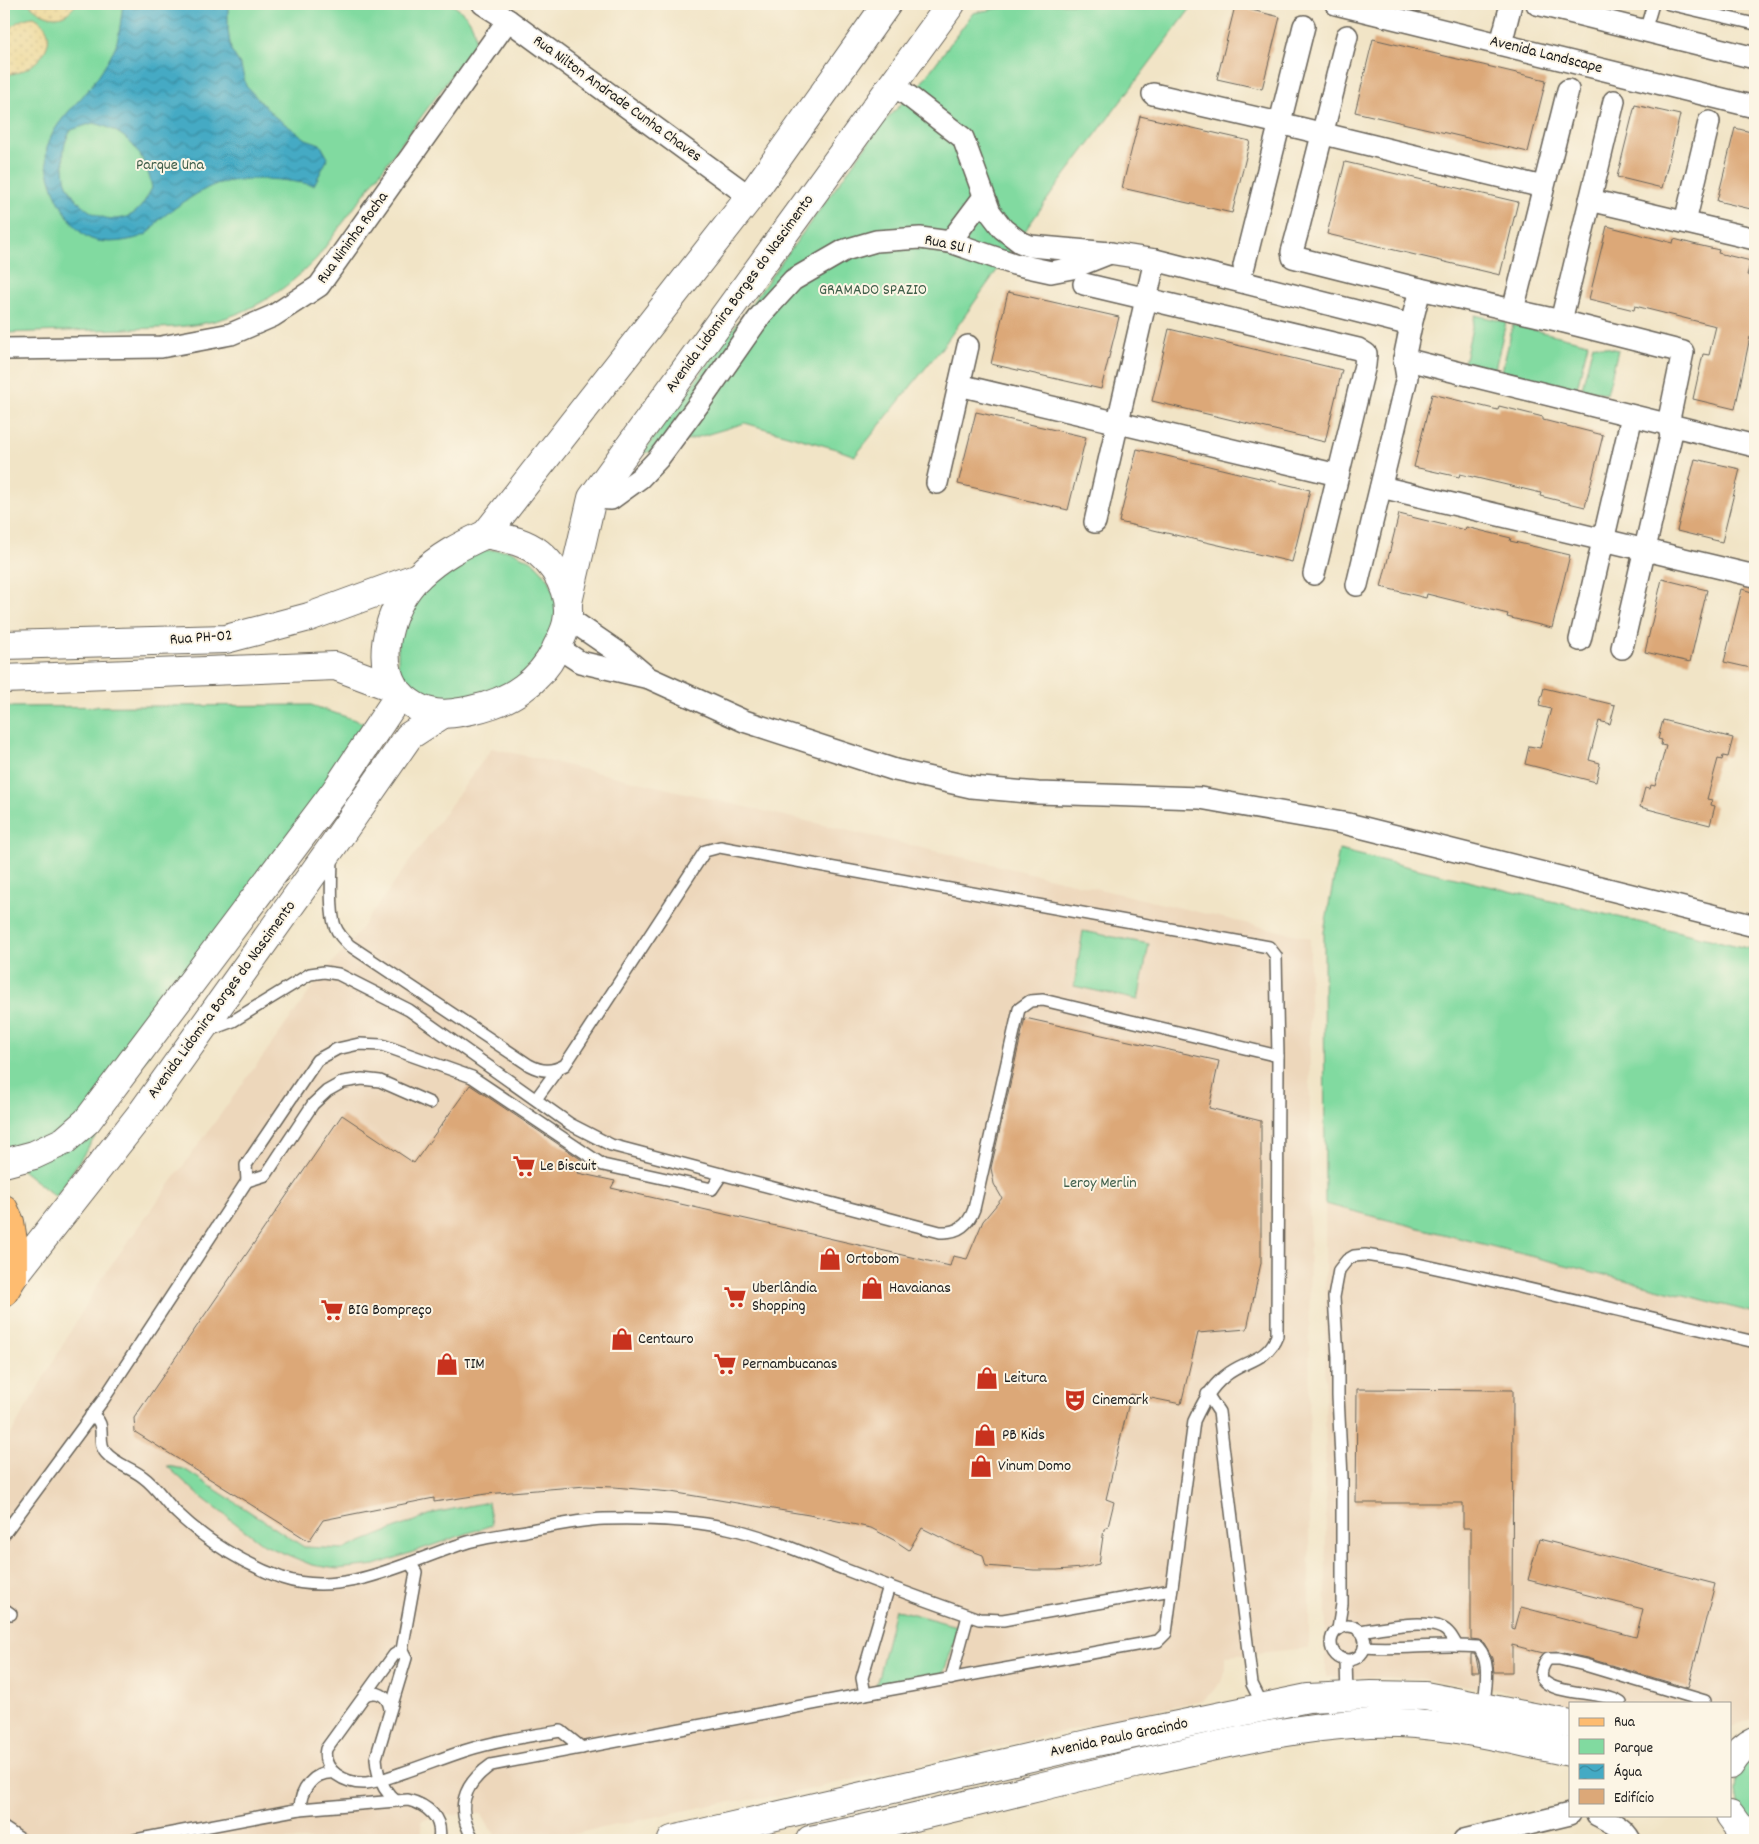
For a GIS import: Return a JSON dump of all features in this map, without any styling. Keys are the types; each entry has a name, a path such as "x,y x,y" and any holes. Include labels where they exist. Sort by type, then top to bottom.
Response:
{"main road":[{"path":"4,1209 10,1222 13,1241 8,1284"}],"street":[{"name":"Rua Nilton Andrade Cunha Chaves","path":"483,4 508,20 750,197"},
{"path":"486,534 513,540 539,552 558,573 568,610 564,633 548,664 524,688 495,705 443,714 425,711 409,702 397,691 388,672 385,654 395,609 418,577 448,552 486,534 750,197 887,4"},
{"name":"Avenida Lidomira Borges do Nascimento","path":"568,610 592,498 951,4"},
{"name":"Avenida Landscape","path":"1336,4 1755,106"},
{"path":"1501,44 1511,4"},
{"path":"1537,4 1755,58"},
{"name":"Rua Nininha Rocha","path":"4,349 161,347 231,334 273,316 319,286 508,20"},
{"path":"1244,266 1304,26"},
{"path":"1347,36 1321,133 1292,252 1293,257 1683,352 1668,424 1672,436 1622,648"},
{"path":"893,84 963,138 983,198 990,212 1003,230 1020,242 1030,246 1110,253 1155,260 1411,325"},
{"path":"1513,310 1568,90"},
{"path":"1153,94 1543,187"},
{"path":"1560,321 1614,101"},
{"path":"1685,222 1709,122"},
{"path":"950,242 983,198"},
{"path":"1590,200 1755,239"},
{"name":"Rua SU 1","path":"592,498 611,499 640,478 658,459 762,315 793,280 846,250 868,243 920,238 950,242 1014,264 1050,272 1072,268 1110,253"},
{"path":"1094,522 1155,260"},
{"path":"1084,284 1358,349 1366,354 1314,574"},
{"path":"1357,585 1407,377 1404,360 1420,289"},
{"path":"937,483 968,346"},
{"path":"1404,360 1755,446"},
{"path":"959,385 1338,475"},
{"path":"1580,640 1632,416"},
{"path":"1381,487 1755,576"},
{"name":"Rua PH-02","path":"4,645 226,639 310,617 418,577"},
{"path":"568,610 649,678"},
{"path":"557,647 580,662 649,678 744,721 895,770 971,787 1038,793 1200,798 1348,824 1755,926"},
{"name":"Rua PH-02","path":"4,679 334,666 397,691"},
{"name":"Avenida Lidomira Borges do Nascimento","path":"4,1164 34,1155 64,1141 87,1121 334,794 397,691"},
{"name":"Avenida Lidomira Borges do Nascimento","path":"8,1284 141,1114 409,736 443,714"},
{"path":"161,1022 195,1038"},
{"name":"Avenida Paulo Gracindo","path":"690,1838 865,1795 1096,1742 1308,1698 1425,1696 1569,1724"},
{"name":"Avenida Paulo Gracindo","path":"810,1840 870,1828 1034,1787 1216,1746 1313,1728 1372,1723 1432,1725 1569,1752"},
{"path":"865,1795 859,1802 856,1812 861,1821 870,1828"},
{"path":"1464,1840 1569,1814"},
{"path":"1599,1816 1619,1826 1630,1840"},
{"path":"1731,1816 1738,1826 1752,1838"}],"lane":[{"path":"1645,31 1654,4"},
{"path":"1669,4 1755,24"},
{"path":"332,847 332,912 334,924 340,936 349,945 529,1065 538,1070 557,1070"},
{"path":"474,1840 467,1829 463,1815 464,1800 469,1786 478,1774 491,1765 1158,1641 1166,1632 1194,1421 1208,1394 1226,1376 1268,1352 1277,1336 1278,1056 1276,956 1268,947 720,847 705,851 565,1065 557,1070 536,1099"},
{"path":"195,1038 233,1021 310,974 324,972 338,974 409,1010 570,1124 611,1145 949,1233 965,1225 971,1218 974,1210 1019,1009 1024,1004 1036,1000 1278,1056"},
{"path":"4,1534 103,1400 247,1181 246,1165 317,1060 337,1048 359,1044 382,1045 472,1077 604,1165 712,1189 722,1174"},
{"path":"247,1181 266,1175 313,1104 327,1091 343,1082 362,1079 380,1081 430,1103"},
{"path":"1342,1604 1363,1636 1364,1647 1357,1657 1346,1660 1340,1658 1332,1650 1331,1638 1338,1629 1342,1604 1342,1478 1334,1297 1339,1270 1347,1260 1354,1256 1365,1255 1404,1261 1755,1342"},
{"path":"1208,1394 1219,1412 1252,1684 1264,1708"},
{"path":"91,1415 96,1417 101,1425 102,1447 109,1456 142,1476 158,1490 174,1511 208,1539 240,1559 283,1578 324,1585 348,1583 469,1542 604,1519 687,1522 728,1528 769,1540 979,1620 1004,1620 1171,1590"},
{"path":"396,1801 389,1796 376,1770 376,1758 406,1658 402,1650 416,1572 410,1563"},
{"path":"865,1694 862,1678 889,1586"},
{"path":"951,1679 968,1616"},
{"path":"1338,1629 1349,1626 1358,1629 1431,1625 1448,1632 1457,1646"},
{"path":"1364,1647 1387,1649 1478,1647 1484,1655 1486,1673 1484,1706"},
{"path":"402,1650 394,1655 326,1749 325,1763 334,1773 348,1781 364,1783 381,1780 466,1750 535,1735 561,1732 582,1748"},
{"path":"1619,1702 1605,1695 1551,1686 1542,1679 1543,1665 1548,1659 1567,1661 1705,1701"},
{"path":"1346,1660 1347,1696"},
{"path":"365,1695 374,1692 379,1693 387,1699 390,1709"},
{"path":"300,1809 300,1799 314,1778 327,1772 334,1773"},
{"path":"135,1840 300,1809 396,1801 413,1801 428,1808 435,1816 439,1827 439,1840"},
{"path":"4,1828 22,1840"}],"shaded area":[{"name":"Uberlândia Shopping","path":"492,748 1310,938 1309,1648 1226,1656 1226,1669 1221,1682 1213,1692 1202,1700 776,1797 721,1803 544,1840 506,1840 497,1836 488,1826 482,1813 435,1816 421,1821 422,1832 420,1840 4,1840 4,1446 101,1279 324,972 349,945"},
{"path":"1325,1204 1755,1313 1755,1717 1732,1727 1732,1702 1569,1702 1569,1707 1500,1690 1416,1678 1326,1677"}],"green space":[{"name":"Parque Una","path":"4,4 451,4 466,16 472,25 475,44 317,258 275,294 251,308 225,318 189,326 4,333"},
{"name":"GRAMADO SPAZIO","path":"1020,4 1194,4 1054,190 944,345 855,456 745,423 642,454 882,124 922,82 973,13"},
{"path":"1475,315 1506,322 1495,369 1464,363"},
{"path":"1513,325 1588,343 1577,388 1502,371"},
{"path":"1593,344 1618,350 1607,394 1582,388"},
{"path":"481,550 509,550 532,561 549,579 557,603 553,630 539,657 518,679 491,694 459,701 429,700 404,683 398,669 398,639 405,614 426,585 454,561"},
{"path":"311,705 364,723 56,1197 4,1156 4,707"},
{"path":"1339,850 1755,950 1755,1313 1325,1204 1324,932"},
{"path":"1083,931 1149,944 1138,1000 1074,986"},
{"path":"167,1466 184,1469 304,1547 344,1549 434,1513 488,1502 492,1525 375,1565 337,1569 312,1565 264,1545 200,1496"},
{"path":"895,1609 960,1627 943,1674 876,1686"},
{"path":"1755,1753 1755,1826 1738,1807 1735,1792 1736,1778 1743,1764"}],"sand":[{"path":"29,4 76,4 65,14 53,17 41,13"},
{"path":"34,17 44,25 48,34 48,43 44,53 28,68 8,74 4,63 4,48 7,35 10,29 20,21"}],"water":[{"path":"123,4 228,4 228,30 231,50 241,66 246,86 274,116 306,139 320,144 328,158 314,185 267,179 220,183 198,193 159,220 149,233 135,239 103,242 91,239 79,231 61,206 54,190 48,172 47,148 54,131 88,90 110,57 116,45","holes":["93,123 105,126 125,138 140,154 152,188 138,210 131,215 121,218 111,219 92,213 77,200 65,179 64,148 71,130"]}],"building":[{"path":"1235,6 1280,17 1262,89 1217,79"},
{"path":"1373,39 1546,80 1528,152 1355,112"},
{"path":"1635,105 1680,115 1662,188 1617,177"},
{"path":"1140,116 1250,141 1232,213 1122,188"},
{"path":"1735,128 1755,133 1755,210 1717,201"},
{"path":"1345,162 1518,202 1500,275 1327,234"},
{"path":"1607,226 1673,243 1674,239 1719,250 1718,253 1751,261 1747,275 1755,277 1755,338 1750,337 1735,409 1693,399 1703,354 1709,355 1716,326 1635,306 1634,310 1589,299"},
{"path":"1008,292 1119,317 1101,389 991,364"},
{"path":"1169,329 1342,370 1325,442 1152,401"},
{"path":"1432,394 1498,410 1499,406 1543,417 1543,420 1603,435 1585,507 1540,496 1541,493 1460,474 1459,477 1414,467"},
{"path":"976,412 1086,437 1068,510 958,484"},
{"path":"1137,449 1310,490 1292,562 1119,522"},
{"path":"1695,459 1740,469 1722,542 1677,531"},
{"path":"1399,514 1465,530 1466,527 1511,538 1510,541 1570,555 1552,628 1507,617 1508,614 1427,594 1426,598 1381,587"},
{"path":"1662,579 1707,590 1690,662 1645,652"},
{"path":"1742,589 1755,593 1755,669 1724,662"},
{"path":"1544,688 1615,705 1610,724 1599,721 1589,760 1600,763 1596,782 1525,764 1529,746 1540,748 1551,709 1539,706"},
{"path":"1663,720 1733,738 1728,757 1723,756 1722,760 1718,759 1707,799 1712,800 1711,805 1715,806 1710,825 1640,807 1645,788 1650,789 1651,785 1655,786 1666,746 1661,745 1662,740 1658,739"},
{"name":"Uberlândia Shopping","path":"1025,1018 1219,1061 1209,1108 1261,1121 1261,1263 1247,1329 1198,1333 1181,1404 1131,1394 1106,1499 1114,1502 1108,1527 1104,1529 1099,1564 1082,1568 1057,1570 986,1566 983,1555 956,1545 922,1528 909,1550 871,1528 809,1515 671,1492 586,1486 486,1494 434,1502 434,1498 323,1520 309,1541 135,1432 134,1418 342,1115 414,1163 470,1085 582,1160 578,1173 615,1181 611,1188 950,1266 953,1256 967,1259 983,1221 1002,1198 994,1184 991,1168"},
{"path":"1357,1389 1513,1390 1512,1628 1515,1629 1521,1607 1636,1637 1643,1609 1528,1580 1539,1539 1715,1584 1688,1688 1587,1658 1559,1652 1543,1653 1512,1645 1512,1672 1494,1672 1492,1657 1484,1643 1471,1639 1471,1528 1463,1528 1463,1503 1356,1503"},
{"path":"1471,1654 1474,1654 1476,1657 1479,1672 1471,1672"}],"place":[{"name":"Le Biscuit","path":"524,1166"},
{"name":"Ortobom","path":"830,1259"},
{"name":"Havaianas","path":"872,1288"},
{"name":"Uberlândia Shopping","path":"735,1297"},
{"name":"BIG Bompreço","path":"332,1310"},
{"name":"Centauro","path":"622,1339"},
{"name":"TIM","path":"447,1364"},
{"name":"Pernambucanas","path":"725,1364"},
{"name":"Leitura","path":"987,1378"},
{"name":"Cinemark","path":"1075,1400"},
{"name":"PB Kids","path":"985,1435"},
{"name":"Vinum Domo","path":"981,1466"}],"park label":[{"name":"Leroy Merlin","path":"1100,1183"}]}
